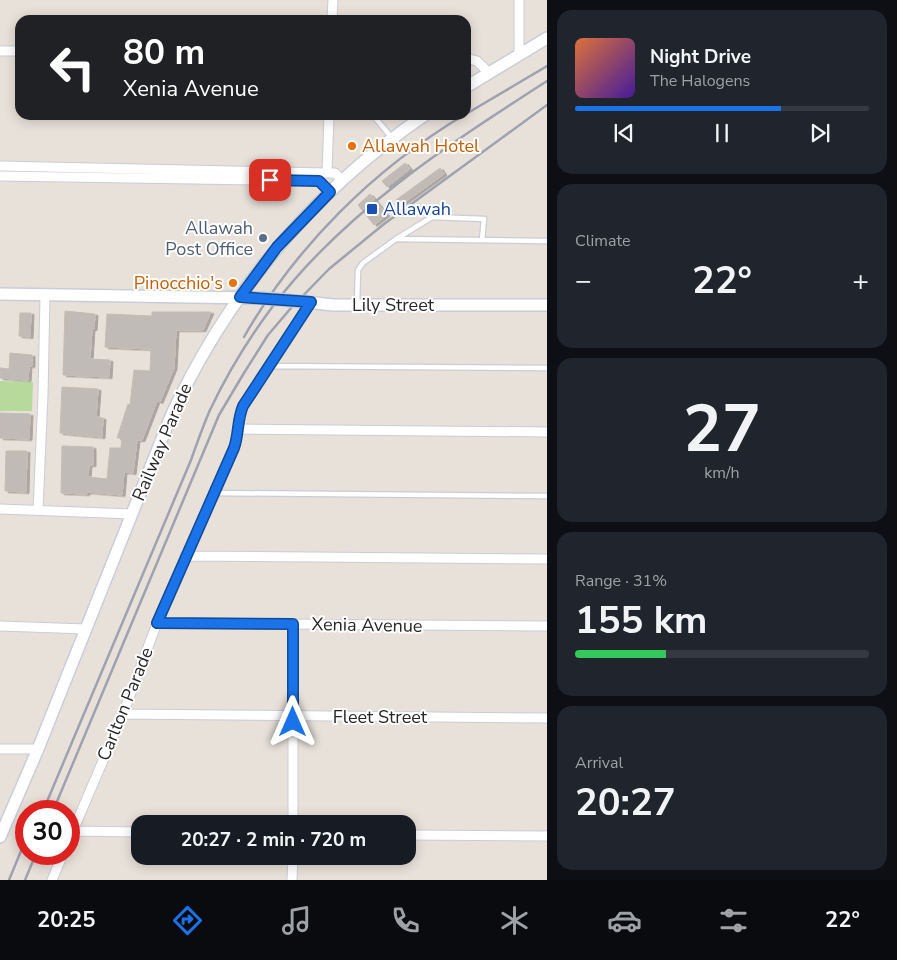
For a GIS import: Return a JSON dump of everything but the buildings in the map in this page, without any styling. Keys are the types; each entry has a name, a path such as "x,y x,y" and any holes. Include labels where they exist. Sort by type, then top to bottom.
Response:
{"main road":[{"path":"471,84 547,38"},
{"name":"Railway Parade","path":"0,837 38,749 183,390 205,350 240,297 277,247 342,181 418,120"},
{"name":"Lily Street","path":"0,294 240,297 334,305 547,305"}],"street":[{"path":"332,15 333,0"},
{"path":"519,0 519,54"},
{"path":"0,51 15,51"},
{"path":"471,59 477,60 489,73"},
{"path":"321,182 323,176 327,173 329,120"},
{"path":"0,166 327,173 335,174 342,181"},
{"path":"0,176 290,180 321,182 330,192"},
{"path":"38,510 45,295"},
{"path":"238,429 547,432"},
{"name":"Carlton Parade","path":"80,815 123,714 157,623 185,556 236,442 238,429"},
{"path":"0,509 132,514"},
{"path":"185,556 547,559"},
{"name":"Xenia Avenue","path":"157,623 547,626"},
{"path":"293,624 293,815"},
{"path":"0,626 86,629"},
{"name":"Fleet Street","path":"123,714 547,718"},
{"path":"0,749 38,749"},
{"path":"80,831 131,832"},
{"path":"416,834 547,836"},
{"path":"52,880 58,865"},
{"path":"292,865 292,880"}],"lane":[{"path":"377,120 393,139"},
{"path":"356,304 358,270 363,263 396,238 432,218 484,219 482,240"},
{"path":"396,238 547,241"},
{"path":"238,429 243,406 309,302"},
{"path":"269,366 547,368"},
{"path":"214,492 547,496"}],"green space":[{"path":"0,381 33,382 32,411 0,411"}],"railway":[{"path":"471,111 547,66"},
{"path":"48,800 191,460 202,428 231,370 255,331 301,272 365,210 436,155 547,81"},
{"path":"58,800 219,415 268,335 329,269 384,224 547,105"},
{"path":"244,337 288,272 340,212 399,160 456,120"},
{"path":"9,880 15,865"},
{"path":"25,880 31,865"}],"place":[{"name":"Allawah Hotel","path":"352,146"},
{"name":"Allawah","path":"372,209"},
{"name":"Allawah Post Office","path":"263,238"},
{"name":"Pinocchio's","path":"233,283"}],"route":[{"path":"270,180 319,181 330,192 277,247 257,271 240,297 311,302 243,406 238,421 234,448 157,623 293,624 293,722"}]}
